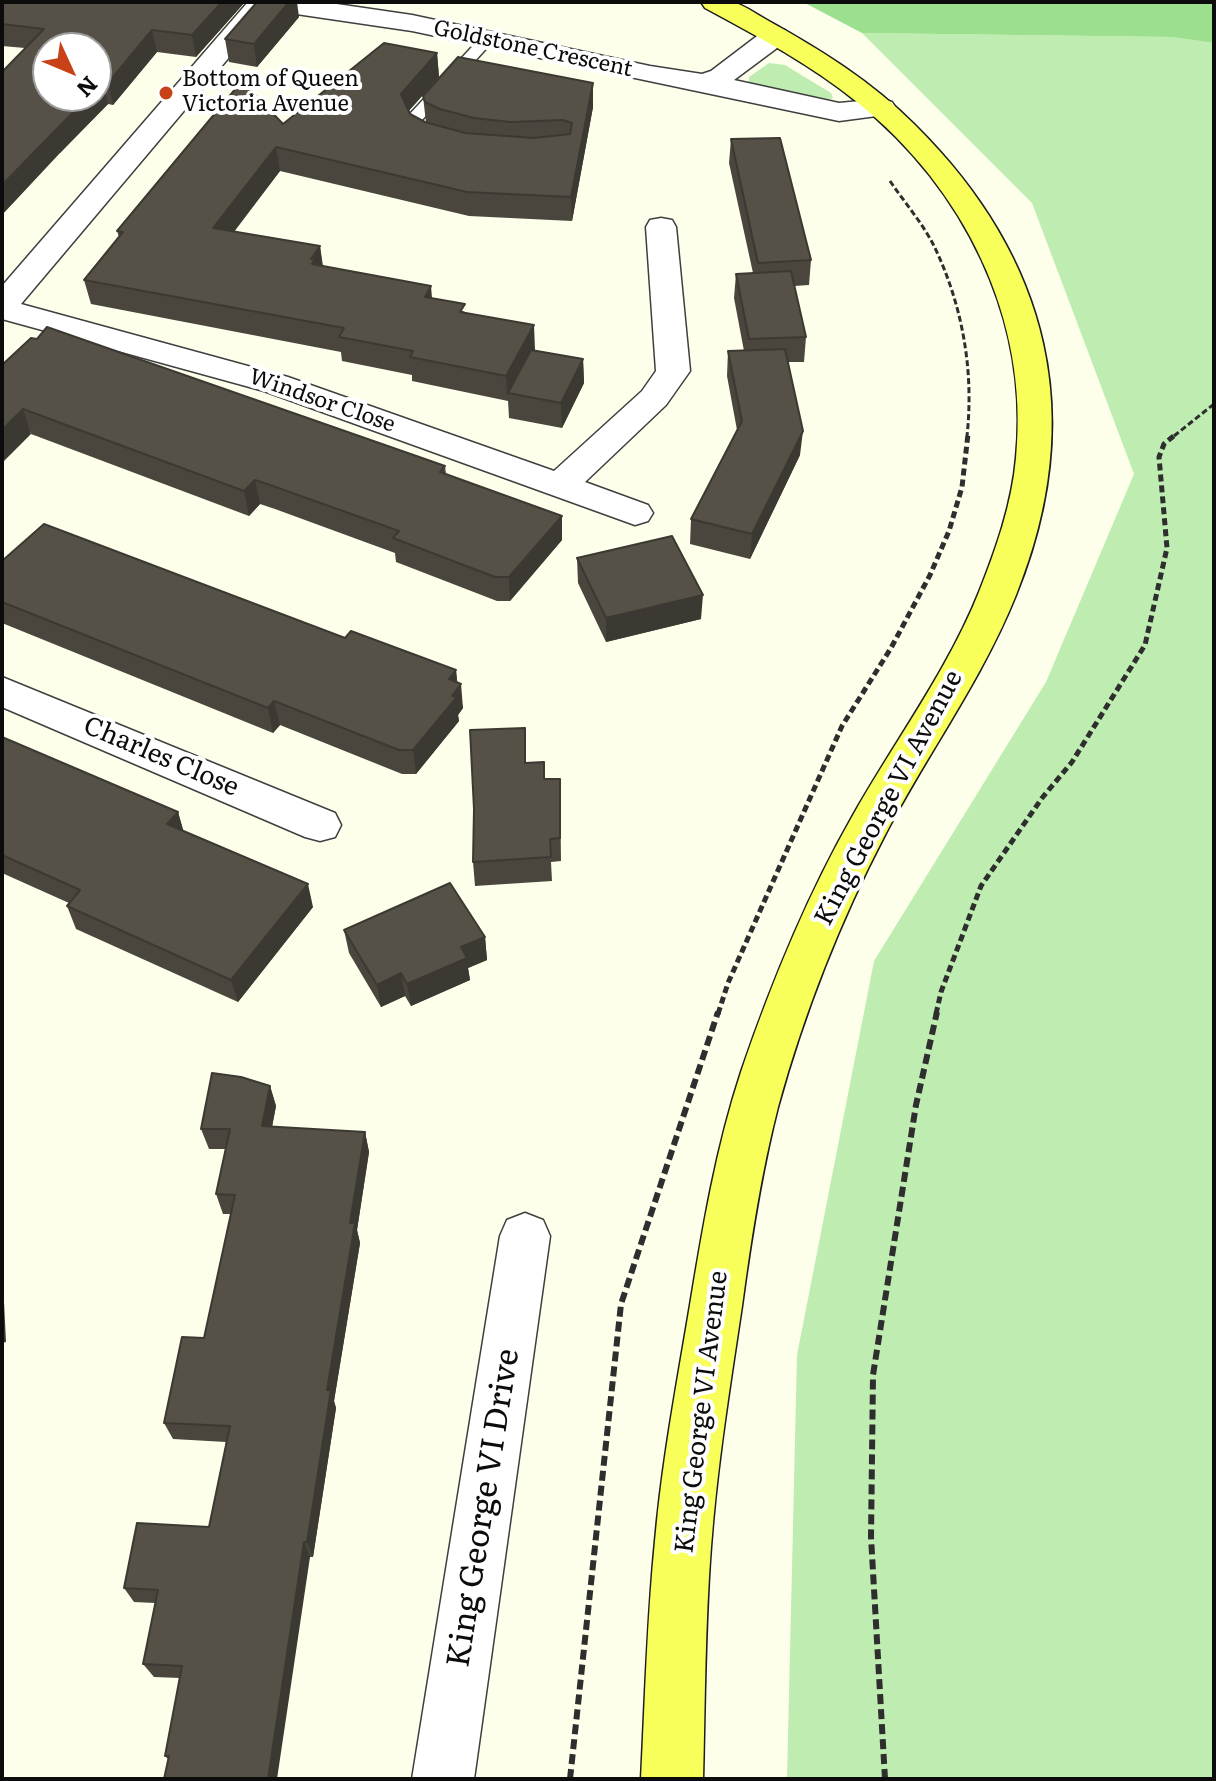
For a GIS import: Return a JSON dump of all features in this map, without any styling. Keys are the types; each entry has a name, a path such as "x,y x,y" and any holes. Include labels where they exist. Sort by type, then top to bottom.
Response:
{"main road":[{"name":"King George VI Avenue","path":"672,1779 685,1514 717,1294 742,1150 783,1020 830,904 866,830 979,632 999,591 1024,513 1035,450 1037,402 1028,341 1003,265 964,196 916,141 857,88 714,2"}],"street":[{"name":"Goldstone Crescent","path":"265,2 412,23 839,112 882,108"},
{"path":"2,307 265,2"},
{"path":"703,82 721,77 775,36"},
{"path":"562,484 663,389 673,371 661,227"},
{"name":"Windsor Close","path":"2,307 276,384 562,484 635,513"},
{"name":"Charles Close","path":"2,691 320,825"},
{"name":"King George VI Drive","path":"443,1779 525,1236"}],"lane":[{"path":"448,143 421,135 414,119 487,39"}],"path":[{"path":"570,1779 621,1304 728,983 842,726 891,648 930,575 949,531 962,487 971,403 969,363 961,322 935,247 888,178"},
{"path":"885,1779 871,1537 873,1375 913,1120 941,992 981,886 1042,798 1072,762 1145,645 1167,548 1159,457 1164,444 1214,404"}],"green space":[{"path":"803,2 1214,2 1214,43 1172,37 862,33"},
{"path":"862,33 1173,37 1214,43 1214,1779 787,1779 797,1355 874,961 1046,682 1134,474 1032,203"},
{"path":"769,63 785,65 831,93 833,98 822,102 749,85 749,77"}],"building":[{"path":"2,2 222,2 192,35 152,30 112,78 112,32 41,32 44,29 2,24"},
{"path":"257,2 289,2 254,44 225,39"},
{"path":"32,41 32,112 73,112 2,185 2,72"},
{"path":"384,43 437,53 401,94 410,114 425,122 465,133 534,138 570,134 572,123 563,120 510,122 474,118 425,102 423,96 458,57 593,83 571,197 467,192 276,147 213,228 320,246 311,259 315,259 312,264 431,286 425,297 465,304 460,312 534,325 506,376 410,357 413,351 339,337 344,328 84,280 123,232 117,231 242,81 283,124"},
{"path":"780,138 811,260 758,263 731,139"},
{"path":"791,271 806,337 749,339 736,274"},
{"path":"47,327 445,466 440,472 562,516 509,577 495,577 393,538 399,531 270,485 255,480 244,491 23,409 2,430 2,365 31,338 37,339"},
{"path":"785,349 803,431 752,534 691,519 742,421 728,351"},
{"path":"531,350 583,359 561,403 508,393"},
{"path":"44,524 345,638 351,631 456,670 449,679 461,684 452,696 457,697 413,750 399,750 274,701 268,708 2,602 2,561"},
{"path":"672,536 703,595 606,618 577,558"},
{"path":"525,728 525,763 544,762 544,779 560,779 560,838 550,839 551,857 473,862 470,730"},
{"path":"2,737 178,812 167,824 308,884 231,980 67,906 80,890 2,855"},
{"path":"450,883 485,937 461,947 467,958 407,984 401,973 377,985 344,930"},
{"path":"212,1073 241,1077 270,1086 262,1126 365,1132 350,1223 355,1223 327,1390 331,1390 268,1779 164,1779 169,1756 165,1756 182,1666 143,1664 158,1590 124,1588 137,1523 209,1527 230,1426 164,1423 182,1337 204,1338 235,1195 216,1194 230,1129 201,1129"}],"place":[{"name":"Bottom of Queen Victoria Avenue","path":"166,93"}]}
